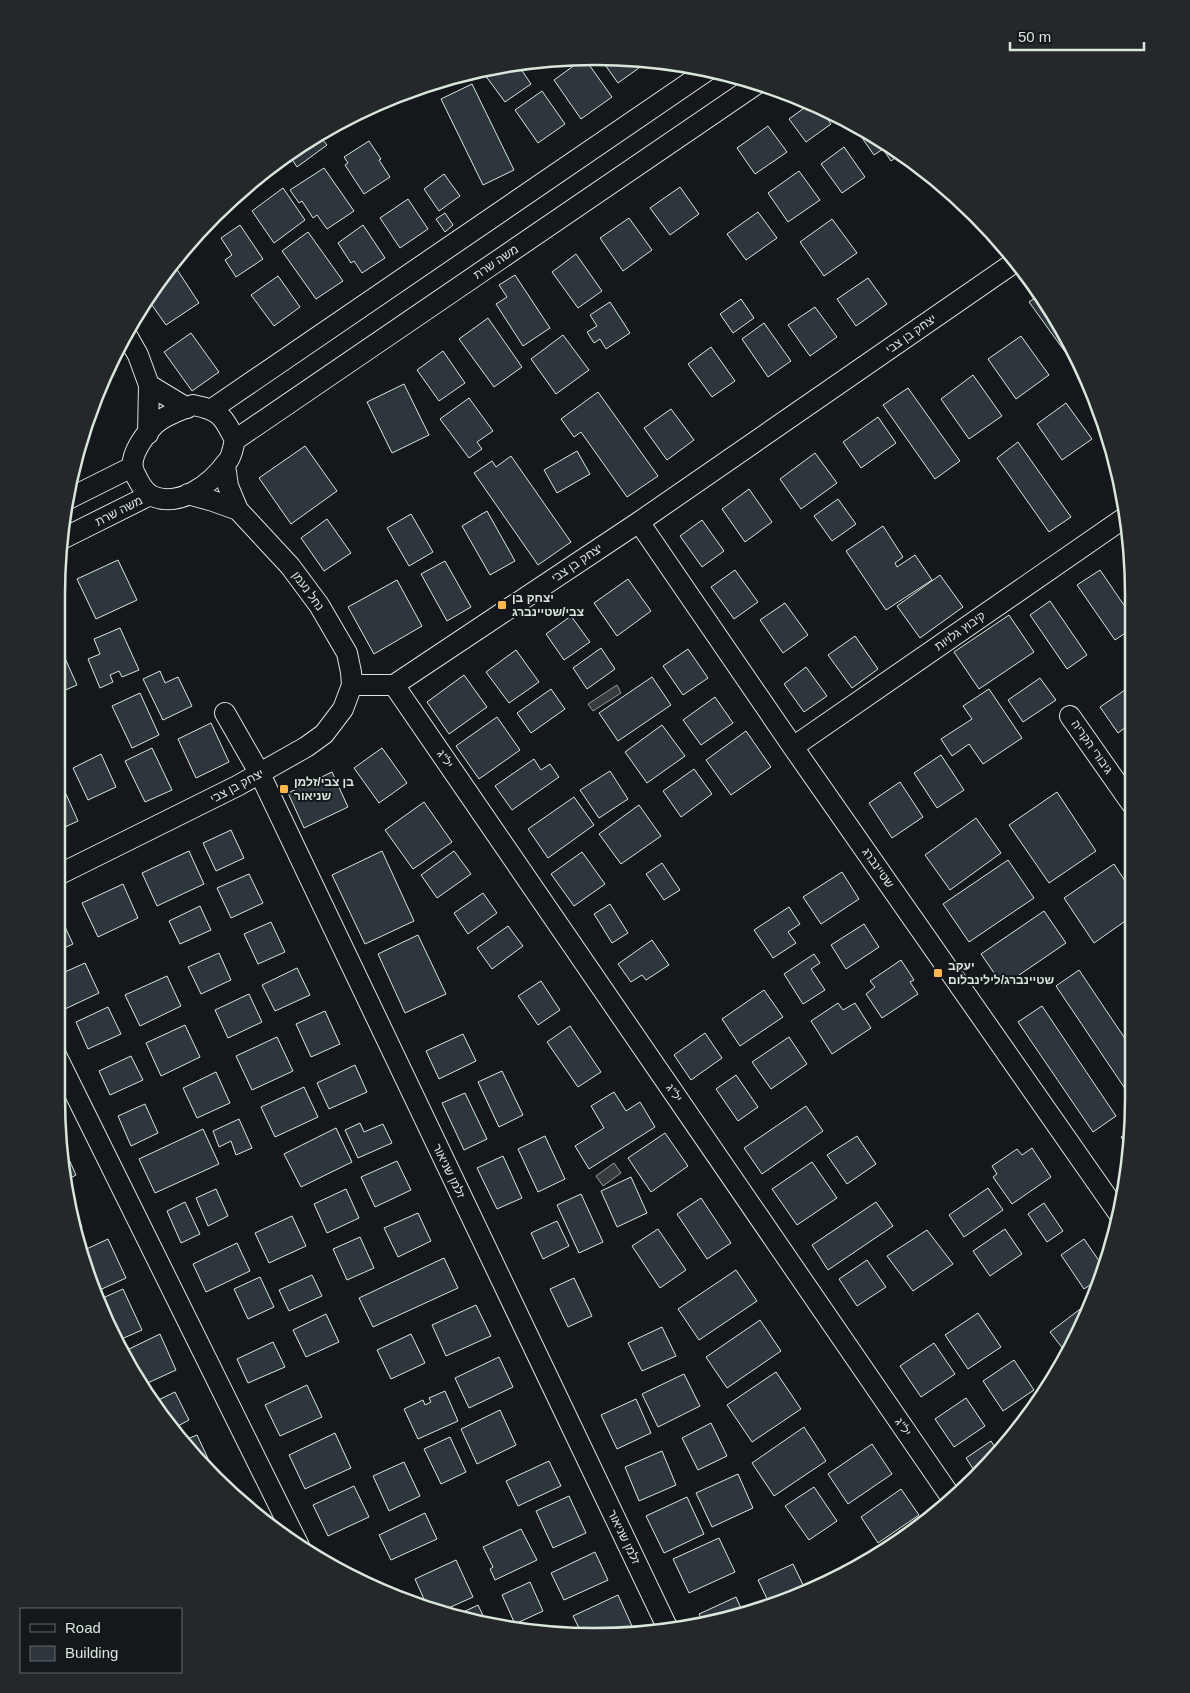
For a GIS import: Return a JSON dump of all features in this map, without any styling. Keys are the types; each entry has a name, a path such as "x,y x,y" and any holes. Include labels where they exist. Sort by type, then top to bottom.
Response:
{"street":[{"path":"212,409 700,75"},
{"name":"משה שרת","path":"235,440 751,89"},
{"name":"יצחק בן צבי","path":"394,685 639,522 1010,266"},
{"path":"130,341 138,355 149,385 148,434"},
{"path":"149,385 187,408"},
{"path":"193,405 212,409 226,422 235,440 228,461 211,481 196,491 168,500 150,495 139,482 132,467 134,454 138,446 156,424 193,405"},
{"name":"נחל נעמן","path":"225,465 228,486 238,510 290,566 319,605 347,653 352,685"},
{"path":"74,496 132,467"},
{"name":"נחל נעמן","path":"188,494 238,510"},
{"name":"משה שרת","path":"69,536 150,495"},
{"name":"קיבוץ גלויות","path":"793,747 1119,521"},
{"name":"שטיינברג","path":"639,522 793,747 1114,1206"},
{"path":"352,685 394,685"},
{"name":"יצחק בן צבי","path":"65,872 260,774 306,747 324,734 343,709 352,685"},
{"name":"יל\"ג","path":"394,685 948,1493"},
{"name":"זלמן שניאור","path":"225,713 260,774 665,1623"},
{"name":"גיבורי הקריה","path":"1070,716 1125,794"},
{"path":"65,1073 292,1533"}],"shaded area":[{"path":"617,685 621,693 593,711 588,704"},
{"path":"614,1163 621,1173 603,1186 596,1176"}],"building":[{"path":"589,65 612,97 581,119 554,80 574,66"},
{"path":"605,65 640,67 618,83"},
{"path":"522,71 531,84 505,102 486,76"},
{"path":"472,84 514,170 483,185 441,99"},
{"path":"542,91 565,124 538,143 515,110"},
{"path":"804,108 828,119 831,124 806,142 789,119"},
{"path":"768,126 787,152 755,174 737,148"},
{"path":"861,137 882,150 874,155"},
{"path":"323,140 327,145 297,167 292,160"},
{"path":"369,141 390,177 364,194 345,165 348,163 344,157"},
{"path":"844,147 865,177 842,193 821,164"},
{"path":"884,151 895,158 891,161"},
{"path":"324,168 354,211 327,229 317,215 313,218 302,201 299,203 290,190"},
{"path":"799,171 820,200 788,222 768,193"},
{"path":"444,174 460,196 439,211 424,189"},
{"path":"680,187 699,214 670,235 650,208"},
{"path":"283,188 305,220 274,243 252,211"},
{"path":"408,199 428,229 400,248 380,218"},
{"path":"758,212 777,238 746,260 727,234"},
{"path":"445,213 453,225 445,232 436,219"},
{"path":"629,218 652,250 623,271 600,238"},
{"path":"832,219 857,253 824,276 800,242"},
{"path":"240,225 263,259 236,277 225,260 232,255 221,238"},
{"path":"363,225 385,258 362,273 354,261 351,263 338,243"},
{"path":"308,232 343,281 316,299 282,251"},
{"path":"576,254 602,291 578,308 552,272"},
{"path":"177,270 199,303 166,325 152,305"},
{"path":"515,275 550,328 523,346 496,304 507,297 499,285"},
{"path":"278,276 300,307 274,326 251,295"},
{"path":"868,278 887,304 856,326 837,299"},
{"path":"741,299 754,318 733,333 720,314"},
{"path":"1034,299 1036,301 1066,353 1029,302"},
{"path":"610,302 630,333 606,349 600,339 594,343 587,332 597,326 590,315"},
{"path":"815,307 837,337 810,356 788,325"},
{"path":"488,318 522,367 494,387 459,339"},
{"path":"764,323 791,361 768,377 742,339"},
{"path":"191,333 219,372 192,391 164,352"},
{"path":"563,335 589,370 556,394 531,359"},
{"path":"1021,336 1049,375 1016,399 988,359"},
{"path":"711,347 735,381 712,397 688,364"},
{"path":"443,351 465,383 439,401 417,370"},
{"path":"973,375 1002,416 969,439 941,399"},
{"path":"404,384 429,435 392,453 367,402"},
{"path":"908,388 960,461 935,479 883,405"},
{"path":"598,392 658,476 627,497 581,432 574,437 561,419"},
{"path":"469,398 493,431 477,442 482,449 469,458 440,419"},
{"path":"1066,403 1092,439 1062,460 1037,424"},
{"path":"671,409 694,440 667,460 644,428"},
{"path":"878,417 896,443 861,468 843,442"},
{"path":"1018,442 1071,517 1049,532 997,458"},
{"path":"305,446 337,491 291,524 259,478"},
{"path":"577,451 590,474 557,493 544,470"},
{"path":"815,453 837,483 801,509 780,479"},
{"path":"511,456 571,542 538,565 474,473 492,461 496,467"},
{"path":"749,489 772,522 745,542 722,509"},
{"path":"838,499 856,524 832,541 814,516"},
{"path":"487,511 515,561 490,575 462,526"},
{"path":"411,514 433,552 409,566 387,528"},
{"path":"327,519 351,553 324,571 301,538"},
{"path":"702,520 724,551 702,567 680,536"},
{"path":"883,526 903,557 895,563 897,567 915,555 932,580 886,610 846,551"},
{"path":"118,560 137,600 96,619 77,579"},
{"path":"445,561 471,607 447,621 421,574"},
{"path":"735,570 758,602 734,619 711,587"},
{"path":"1100,570 1125,607 1125,633 1115,640 1077,585"},
{"path":"940,575 963,607 920,638 897,606"},
{"path":"628,579 651,611 617,636 594,603"},
{"path":"397,580 422,626 374,654 348,607"},
{"path":"1050,601 1087,655 1067,669 1030,615"},
{"path":"785,603 808,635 783,653 760,620"},
{"path":"1009,615 1034,652 979,689 954,652"},
{"path":"571,616 590,642 564,660 546,634"},
{"path":"120,628 139,670 122,677 119,671 110,675 113,682 100,688 88,659 100,654 94,639"},
{"path":"855,636 878,669 852,688 828,655"},
{"path":"601,648 615,669 587,689 573,668"},
{"path":"688,649 708,678 683,695 663,666"},
{"path":"516,650 539,682 509,703 486,672"},
{"path":"65,658 77,685 65,690"},
{"path":"806,667 827,696 804,712 784,684"},
{"path":"160,671 165,683 178,677 192,706 163,720 143,679"},
{"path":"464,675 487,707 449,734 427,702"},
{"path":"652,677 671,705 618,741 599,713"},
{"path":"1040,678 1056,700 1023,722 1008,700"},
{"path":"551,689 565,709 531,733 517,713"},
{"path":"989,689 1022,738 983,764 969,744 952,756 941,739 972,719 963,706"},
{"path":"1125,690 1125,728 1118,733 1100,707"},
{"path":"140,693 159,735 132,748 112,706"},
{"path":"715,697 733,723 701,745 683,720"},
{"path":"497,717 520,750 479,779 456,746"},
{"path":"211,723 229,762 196,778 178,739"},
{"path":"662,725 685,756 647,783 625,752"},
{"path":"746,731 771,767 731,795 706,760"},
{"path":"152,748 172,790 145,802 125,761"},
{"path":"382,748 407,783 379,803 354,768"},
{"path":"101,754 116,787 88,800 73,768"},
{"path":"941,755 964,790 937,808 914,773"},
{"path":"534,759 541,770 550,764 559,777 512,810 495,786"},
{"path":"694,769 712,794 681,817 663,791"},
{"path":"610,771 628,799 599,818 580,790"},
{"path":"332,772 348,807 304,828 288,793"},
{"path":"900,782 923,817 892,838 869,803"},
{"path":"1057,792 1096,851 1049,883 1009,825"},
{"path":"65,794 78,821 65,827"},
{"path":"574,797 594,825 548,858 528,829"},
{"path":"424,802 452,842 413,869 385,830"},
{"path":"639,805 661,836 621,864 599,834"},
{"path":"976,818 1001,853 950,890 925,855"},
{"path":"231,830 244,858 216,871 203,843"},
{"path":"189,851 204,884 157,906 142,873"},
{"path":"382,851 414,921 365,944 332,875"},
{"path":"454,851 471,874 437,898 421,875"},
{"path":"582,852 605,884 574,906 551,874"},
{"path":"1008,860 1034,898 969,942 943,904"},
{"path":"662,863 680,890 664,900 646,874"},
{"path":"1114,864 1125,881 1125,921 1094,943 1064,898"},
{"path":"842,872 859,899 821,924 803,897"},
{"path":"249,874 263,903 231,918 217,888"},
{"path":"123,884 138,918 98,937 82,903"},
{"path":"483,893 497,913 468,934 454,913"},
{"path":"610,904 628,933 612,943 594,914"},
{"path":"200,906 211,930 180,944 169,921"},
{"path":"789,907 800,924 788,932 796,943 773,958 754,930"},
{"path":"1044,911 1066,943 1003,986 981,954"},
{"path":"271,922 285,952 258,964 244,934"},
{"path":"864,924 879,947 846,969 831,945"},
{"path":"508,926 523,946 492,969 477,948"},
{"path":"65,927 73,944 65,948"},
{"path":"418,935 446,994 405,1013 378,954"},
{"path":"652,940 669,965 646,980 642,975 631,982 618,964"},
{"path":"219,953 231,980 201,994 188,967"},
{"path":"814,954 820,963 811,969 825,990 803,1004 784,974"},
{"path":"901,960 914,980 910,982 918,994 882,1018 866,994 875,987 870,981"},
{"path":"85,963 99,993 65,1009 65,972"},
{"path":"297,968 310,995 275,1011 262,985"},
{"path":"1079,970 1125,1039 1125,1089 1056,986"},
{"path":"167,976 181,1006 140,1026 125,995"},
{"path":"541,981 560,1010 538,1025 518,996"},
{"path":"764,990 783,1017 740,1046 722,1019"},
{"path":"249,994 262,1022 228,1038 215,1010"},
{"path":"838,1003 843,1010 855,1003 871,1028 832,1054 811,1021"},
{"path":"1042,1006 1116,1116 1093,1132 1018,1022"},
{"path":"108,1007 121,1034 88,1049 76,1022"},
{"path":"325,1011 340,1044 311,1057 296,1024"},
{"path":"185,1025 200,1057 161,1076 146,1043"},
{"path":"570,1026 601,1072 578,1087 547,1042"},
{"path":"705,1033 722,1058 691,1080 674,1055"},
{"path":"463,1034 476,1061 439,1079 426,1051"},
{"path":"277,1037 293,1071 252,1090 236,1056"},
{"path":"789,1037 807,1064 771,1089 752,1062"},
{"path":"131,1056 143,1080 110,1095 99,1071"},
{"path":"355,1065 367,1092 329,1109 317,1083"},
{"path":"502,1071 523,1115 499,1127 478,1082"},
{"path":"216,1072 230,1103 197,1118 183,1088"},
{"path":"736,1075 758,1107 738,1121 716,1089"},
{"path":"304,1087 318,1117 275,1137 261,1107"},
{"path":"614,1092 626,1111 640,1102 655,1127 589,1169 575,1146 604,1128 591,1106"},
{"path":"465,1093 487,1139 464,1150 442,1103"},
{"path":"145,1104 158,1133 131,1146 118,1116"},
{"path":"806,1106 823,1131 762,1174 744,1148"},
{"path":"239,1119 252,1148 236,1155 231,1141 219,1147 213,1131"},
{"path":"360,1123 364,1132 383,1124 392,1143 358,1158 345,1130"},
{"path":"336,1128 352,1162 301,1187 284,1154"},
{"path":"203,1129 219,1164 155,1193 139,1159"},
{"path":"665,1133 688,1166 651,1192 628,1158"},
{"path":"545,1136 565,1179 538,1192 518,1149"},
{"path":"857,1136 876,1164 847,1184 827,1155"},
{"path":"1032,1148 1051,1177 1012,1204 993,1177 997,1174 992,1166 1017,1149 1022,1155"},
{"path":"503,1156 522,1198 497,1209 477,1168"},
{"path":"69,1160 76,1175 72,1177"},
{"path":"397,1161 411,1190 375,1207 361,1177"},
{"path":"812,1162 837,1198 797,1225 772,1189"},
{"path":"631,1177 647,1213 617,1227 601,1191"},
{"path":"988,1188 1003,1210 964,1237 949,1215"},
{"path":"216,1189 228,1216 208,1226 196,1198"},
{"path":"346,1189 359,1218 327,1233 314,1204"},
{"path":"581,1194 603,1242 579,1253 557,1205"},
{"path":"701,1198 731,1243 707,1259 677,1214"},
{"path":"185,1202 200,1234 181,1243 167,1211"},
{"path":"876,1202 893,1226 828,1270 812,1245"},
{"path":"1044,1203 1063,1231 1047,1242 1028,1214"},
{"path":"418,1213 431,1241 398,1257 384,1228"},
{"path":"292,1216 306,1246 269,1263 255,1233"},
{"path":"557,1221 569,1246 543,1259 531,1233"},
{"path":"658,1229 686,1270 660,1288 632,1246"},
{"path":"1005,1229 1022,1254 990,1276 973,1251"},
{"path":"927,1230 953,1264 913,1291 887,1256"},
{"path":"360,1237 374,1268 347,1280 333,1249"},
{"path":"108,1239 126,1278 101,1289 87,1249"},
{"path":"1084,1239 1099,1261 1091,1284 1084,1289 1061,1255"},
{"path":"237,1243 250,1271 206,1292 193,1264"},
{"path":"444,1258 458,1288 373,1327 359,1298"},
{"path":"867,1260 886,1287 857,1306 839,1279"},
{"path":"736,1270 757,1301 699,1340 678,1309"},
{"path":"312,1275 322,1296 289,1311 279,1290"},
{"path":"260,1277 274,1307 248,1319 234,1289"},
{"path":"574,1278 592,1316 568,1327 550,1289"},
{"path":"123,1289 142,1330 123,1338 104,1298"},
{"path":"476,1305 491,1336 446,1356 432,1325"},
{"path":"1082,1308 1062,1348 1050,1332"},
{"path":"978,1313 1001,1347 968,1369 945,1335"},
{"path":"326,1314 339,1342 306,1357 293,1330"},
{"path":"760,1320 781,1351 727,1388 706,1357"},
{"path":"662,1327 676,1356 642,1371 628,1343"},
{"path":"160,1334 176,1370 148,1383 129,1349"},
{"path":"411,1334 425,1363 391,1379 377,1350"},
{"path":"273,1342 285,1367 248,1383 237,1359"},
{"path":"934,1343 955,1374 921,1397 900,1366"},
{"path":"499,1357 513,1387 469,1408 455,1378"},
{"path":"1014,1360 1034,1390 1003,1411 983,1381"},
{"path":"776,1372 801,1409 752,1442 727,1405"},
{"path":"684,1374 700,1406 658,1427 642,1394"},
{"path":"307,1385 322,1417 280,1436 265,1405"},
{"path":"445,1391 458,1421 418,1439 404,1409 423,1400 425,1405 431,1402 429,1398"},
{"path":"175,1392 189,1420 179,1425 159,1399"},
{"path":"966,1398 985,1426 954,1447 935,1419"},
{"path":"636,1399 651,1433 617,1449 601,1415"},
{"path":"500,1410 516,1445 477,1464 461,1429"},
{"path":"711,1423 727,1456 698,1470 682,1438"},
{"path":"804,1427 826,1461 774,1496 752,1463"},
{"path":"335,1433 351,1468 305,1489 289,1455"},
{"path":"197,1435 209,1461 197,1447 189,1438"},
{"path":"450,1437 466,1472 441,1484 424,1449"},
{"path":"991,1441 994,1446 973,1469 966,1458"},
{"path":"872,1444 892,1474 848,1504 828,1474"},
{"path":"662,1451 676,1485 639,1501 625,1467"},
{"path":"549,1461 561,1486 518,1506 506,1481"},
{"path":"404,1462 420,1496 389,1511 373,1476"},
{"path":"738,1474 753,1508 712,1527 696,1493"},
{"path":"354,1486 369,1517 328,1536 313,1505"},
{"path":"814,1487 837,1521 809,1540 785,1506"},
{"path":"901,1489 919,1515 878,1543 861,1517"},
{"path":"569,1496 586,1533 553,1548 536,1511"},
{"path":"687,1497 704,1534 664,1553 646,1516"},
{"path":"425,1513 437,1539 391,1560 379,1535"},
{"path":"521,1529 537,1560 495,1580 490,1569 493,1567 483,1547"},
{"path":"719,1538 735,1572 689,1593 673,1559"},
{"path":"595,1552 608,1580 564,1600 551,1573"},
{"path":"456,1560 473,1597 450,1607 425,1600 415,1579"},
{"path":"793,1564 803,1585 767,1599 758,1580"},
{"path":"530,1582 543,1611 519,1622 514,1621 502,1595"},
{"path":"618,1595 632,1626 579,1628 573,1616"},
{"path":"736,1597 741,1607 701,1617 699,1614"},
{"path":"478,1605 483,1616 464,1611"}],"place":[{"name":"יצחק בן צבי/שטיינברג","path":"502,605"},
{"name":"בן צבי/זלמן שניאור","path":"284,789"},
{"name":"יעקב שטיינברג/לילינבלום","path":"938,973"}]}
